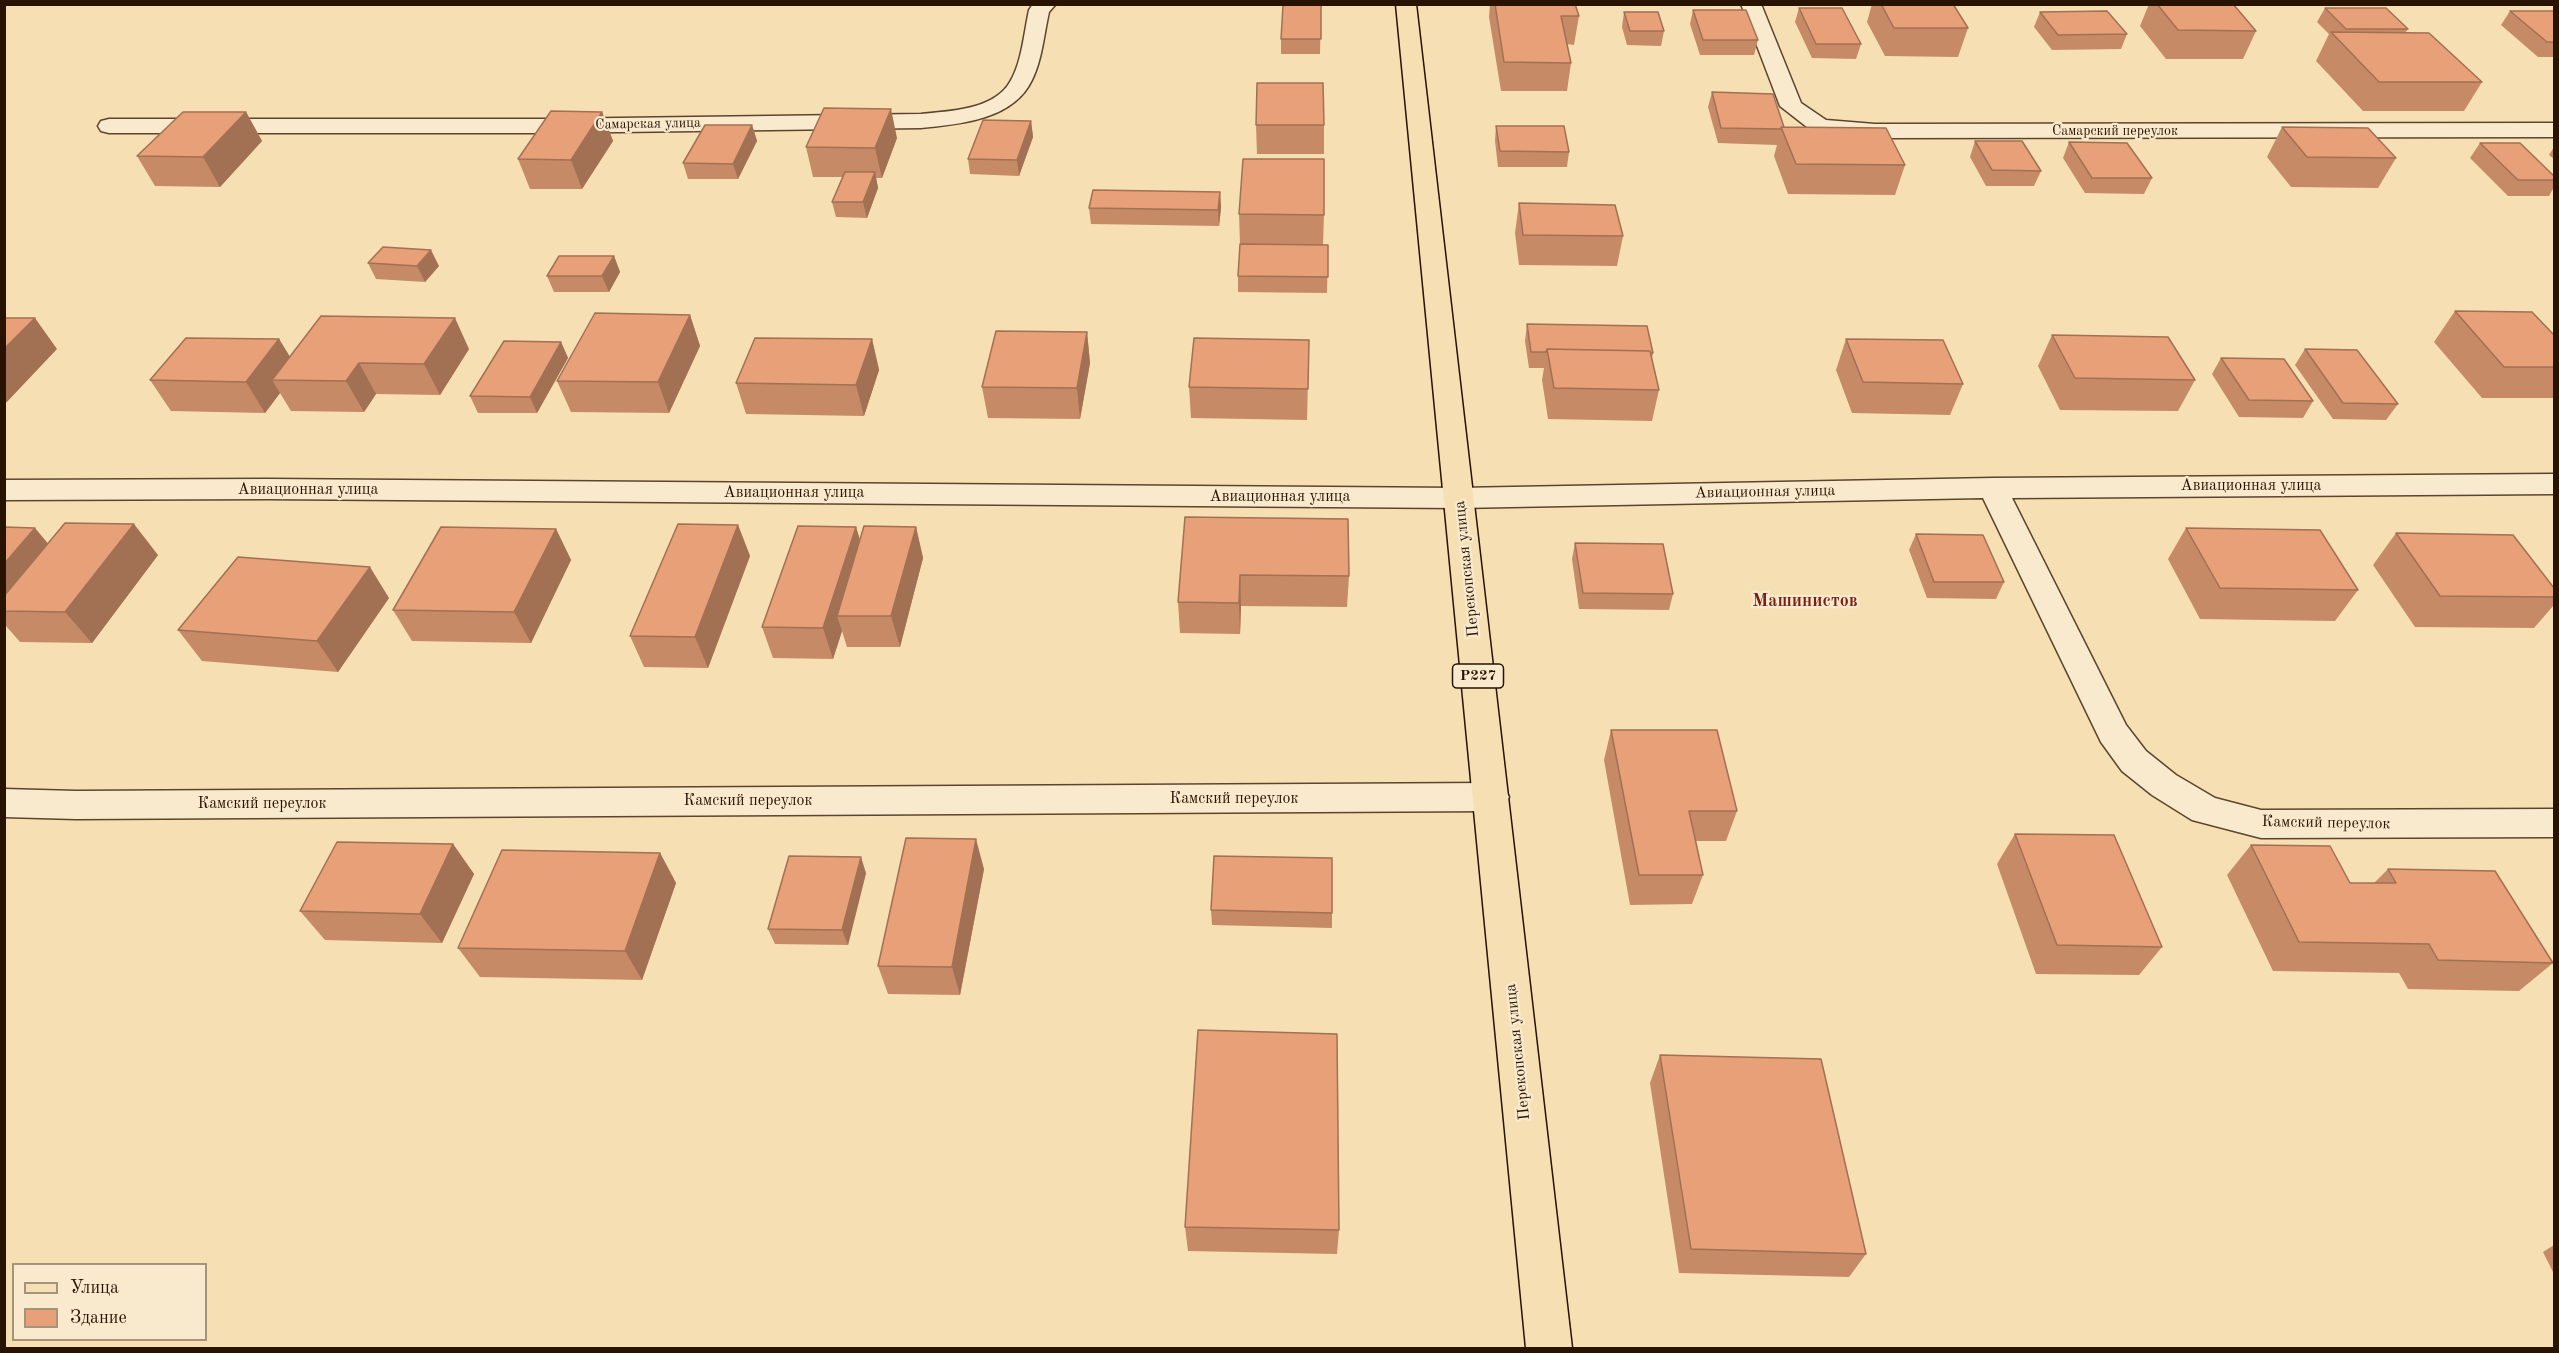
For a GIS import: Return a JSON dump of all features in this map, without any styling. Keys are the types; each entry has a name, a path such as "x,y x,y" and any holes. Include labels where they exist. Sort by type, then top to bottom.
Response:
{"main road":[{"name":"Перекопская улица","path":"1406,4 1549,1348"}],"street":[{"name":"Самарская улица","path":"109,126 555,126 921,121 958,117 989,108 1007,97 1021,83 1039,10 1046,4"},
{"name":"Самарский переулок","path":"1751,4 1791,106 1820,126 1875,131 2554,130"},
{"name":"Авиационная улица","path":"4,490 267,489 1459,498 1992,488 2554,484"},
{"name":"Камский переулок","path":"1992,488 2113,733 2134,761 2172,790 2205,810 2261,824 2554,823"},
{"name":"Камский переулок","path":"4,802 76,805 1491,797"}],"building":[{"path":"1495,4 1575,4 1579,16 1561,16 1571,63 1504,62"},
{"path":"1881,4 1953,4 1968,28 1894,28"},
{"path":"2157,4 2233,4 2256,31 2178,30"},
{"path":"1283,5 1321,5 1321,39 1281,39"},
{"path":"1799,8 1842,8 1861,44 1816,44"},
{"path":"2325,8 2386,8 2408,29 2346,29"},
{"path":"1693,10 1746,10 1758,40 1703,40"},
{"path":"2107,11 2127,34 2058,35 2040,12"},
{"path":"2510,11 2554,11 2554,42 2547,42"},
{"path":"1624,12 1658,12 1664,31 1630,31"},
{"path":"2331,32 2429,33 2482,82 2379,82"},
{"path":"1257,83 1323,83 1324,125 1256,125"},
{"path":"1712,92 1773,94 1784,127 1781,129 1721,128"},
{"path":"824,108 891,109 875,148 806,147"},
{"path":"551,111 602,112 571,160 518,159"},
{"path":"183,112 246,112 203,157 137,156"},
{"path":"983,120 1031,121 1017,160 968,159"},
{"path":"705,125 752,125 733,164 683,163"},
{"path":"1496,126 1564,126 1569,152 1500,151"},
{"path":"1781,127 1886,128 1905,165 1796,164"},
{"path":"2282,127 2368,128 2396,158 2307,157"},
{"path":"1975,141 2022,141 2041,171 1992,170"},
{"path":"2069,142 2127,143 2152,178 2092,178"},
{"path":"2480,143 2520,143 2554,176 2554,180 2518,180"},
{"path":"1243,159 1324,159 1324,215 1239,214"},
{"path":"845,172 875,172 863,202 832,202"},
{"path":"1093,190 1220,192 1218,210 1089,208"},
{"path":"1519,203 1615,205 1623,236 1523,235"},
{"path":"1240,244 1328,245 1328,277 1238,276"},
{"path":"383,247 431,250 417,266 368,263"},
{"path":"559,256 614,256 602,276 547,276"},
{"path":"2455,311 2532,312 2554,335 2554,367 2504,367"},
{"path":"595,313 690,315 658,382 557,381"},
{"path":"321,316 455,318 424,364 359,363 346,381 272,380"},
{"path":"4,318 35,318 4,349"},
{"path":"1527,324 1647,326 1653,353 1650,351 1547,349 1546,352 1531,352"},
{"path":"996,331 1087,332 1077,388 982,387"},
{"path":"2052,335 2168,337 2195,380 2075,378"},
{"path":"186,338 279,339 246,382 150,380"},
{"path":"755,338 872,339 856,385 736,383"},
{"path":"1194,338 1309,340 1308,389 1189,387"},
{"path":"1846,339 1943,340 1963,384 1863,382"},
{"path":"504,341 561,342 530,397 470,396"},
{"path":"1547,349 1650,351 1659,390 1554,388"},
{"path":"2305,349 2357,350 2398,404 2343,403"},
{"path":"2221,358 2284,359 2313,401 2249,400"},
{"path":"1185,517 1348,519 1349,576 1240,575 1239,603 1178,602"},
{"path":"65,523 134,524 65,612 4,611 4,596"},
{"path":"678,524 738,525 695,637 630,636"},
{"path":"798,526 856,527 823,628 762,627"},
{"path":"864,526 916,527 891,616 837,616"},
{"path":"4,527 35,528 4,564"},
{"path":"441,527 556,529 514,612 393,610"},
{"path":"2186,528 2320,530 2358,590 2220,588"},
{"path":"2396,533 2513,535 2554,588 2554,597 2440,596"},
{"path":"1916,534 1983,535 2004,582 1934,582"},
{"path":"1575,543 1663,544 1673,594 1583,593"},
{"path":"238,557 370,567 317,641 178,630"},
{"path":"1611,730 1717,730 1737,811 1689,811 1703,875 1639,875"},
{"path":"2015,834 2114,835 2162,947 2057,945"},
{"path":"906,838 976,839 952,967 878,966"},
{"path":"337,842 453,844 420,914 300,911"},
{"path":"2251,845 2330,846 2350,883 2396,883 2388,869 2495,871 2553,963 2438,960 2429,944 2299,942"},
{"path":"502,850 660,853 625,951 458,948"},
{"path":"789,856 861,857 842,930 768,929"},
{"path":"1214,856 1332,858 1332,913 1211,910"},
{"path":"1198,1030 1337,1034 1339,1230 1185,1227"},
{"path":"1660,1055 1821,1059 1866,1254 1691,1249"}],"district":[{"name":"Машинистов","path":"1805,601"}]}
